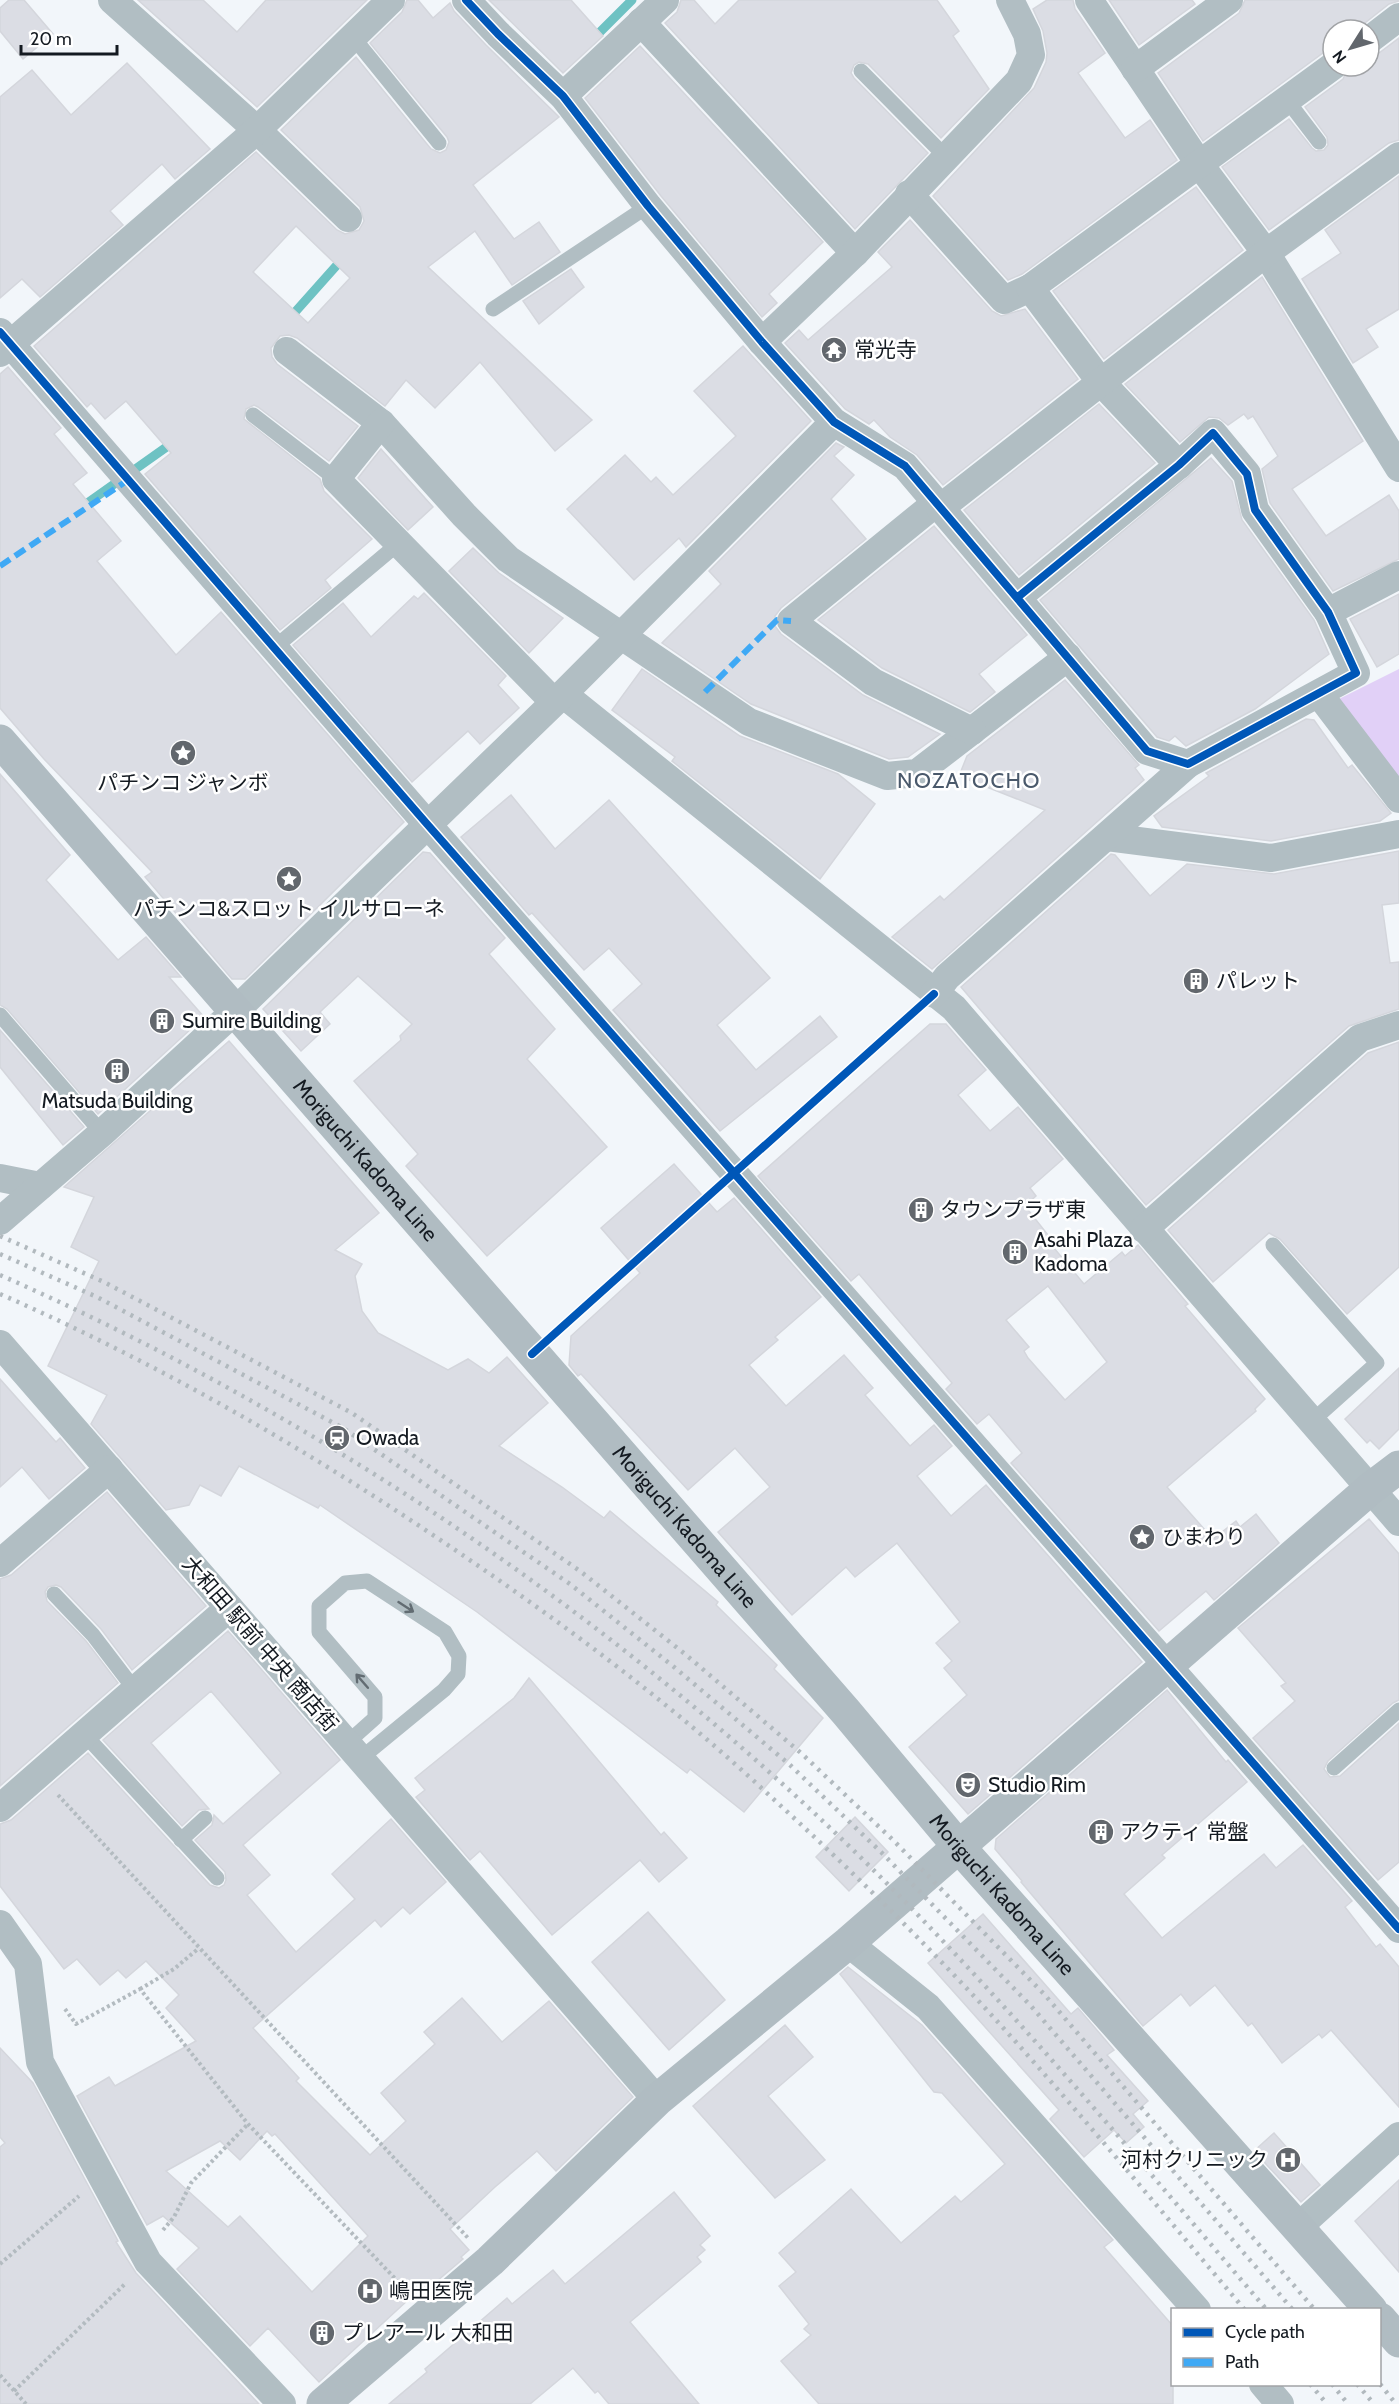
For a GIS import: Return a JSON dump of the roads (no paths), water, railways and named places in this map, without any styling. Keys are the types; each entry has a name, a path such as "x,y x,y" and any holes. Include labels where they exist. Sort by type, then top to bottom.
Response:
{"main road":[{"name":"Moriguchi Kadoma Line","path":"1,743 846,1712 959,1847 1369,2308"},
{"path":"335,2400 490,2261 657,2100 848,1943 1370,1489 1399,1467"},
{"path":"1381,2320 1399,2341"}],"street":[{"path":"112,0 257,130 348,218"},
{"path":"391,0 257,130 3,343 274,648 1399,1929"},
{"path":"466,0 553,87 648,206 762,342 834,422 905,466 1147,751 1188,765"},
{"path":"553,87 641,22 665,0"},
{"path":"1089,0 1200,165 1266,253 1399,468"},
{"path":"1135,69 1229,0"},
{"path":"762,342 855,253 945,156 1019,81 1031,55 1023,5"},
{"path":"1381,31 1399,18"},
{"path":"641,22 855,253"},
{"path":"909,194 1004,300 1030,288 1321,75"},
{"path":"972,731 873,682 791,621 1266,253 1399,156"},
{"path":"1030,288 1100,381 1179,465"},
{"path":"287,351 381,423 464,515 508,559 749,722 886,776 917,772 1068,657"},
{"path":"0,1221 102,1133 234,1012 558,698 834,422"},
{"path":"381,423 336,479 558,698 954,1008 1399,1522"},
{"path":"934,994 947,977 1188,765 1356,673 1328,612 1255,510 1247,474 1213,433 1179,465 1018,597"},
{"path":"1328,612 1399,575"},
{"path":"1319,694 1399,799"},
{"path":"1107,837 1271,858 1399,834"},
{"path":"1144,1228 1360,1038 1399,1025"},
{"path":"0,1178 40,1186"},
{"name":"大和田 駅前 中央 商店街","path":"3,1354 108,1469 657,2100"},
{"path":"0,1563 108,1469"},
{"path":"0,1808 229,1608"},
{"path":"0,1924 28,1964 40,2062 148,2262 282,2404"},
{"path":"848,1943 928,2007 1195,2308"},
{"path":"1298,2228 1399,2136"},
{"path":"1264,2386 1280,2404"}],"lane":[{"path":"353,37 439,142"},
{"path":"861,71 945,156"},
{"path":"1287,100 1319,142"},
{"path":"493,309 648,206"},
{"path":"253,416 336,479"},
{"path":"274,648 399,543"},
{"path":"0,1015 102,1133"},
{"path":"1274,1245 1377,1363 1311,1422"},
{"path":"367,1581 445,1632 459,1656 458,1674 444,1690 353,1751 375,1718 375,1697 319,1632 319,1606 345,1583 367,1581"},
{"path":"54,1594 93,1635 135,1690"},
{"path":"1334,1768 1399,1710"},
{"path":"84,1734 217,1878"},
{"path":"181,1840 205,1818"}],"waterway":[{"path":"591,41 632,0"},
{"path":"288,320 345,256"},
{"path":"79,509 175,441"}],"railway":[{"path":"0,1236 104,1282 352,1413 580,1571 685,1654 801,1753 893,1840 1044,1994 1313,2308"},
{"path":"0,1254 97,1297 343,1428 570,1584 674,1667 790,1765 881,1852 1031,2006 1291,2308"},
{"path":"0,1275 105,1324 208,1377 310,1435 409,1496 505,1562 599,1631 690,1703 777,1779 843,1841 970,1970 1031,2036 1265,2308"},
{"path":"0,1294 60,1321 179,1381 350,1481 501,1582 658,1699 733,1762 800,1823 949,1970 1067,2100 1243,2308"},
{"path":"1381,2385 1396,2404"},
{"path":"1312,2386 1327,2404"},
{"path":"1334,2386 1348,2404"},
{"path":"1359,2386 1374,2404"}],"place":[{"name":"常光寺","path":"834,350"},
{"name":"パチンコ ジャンボ","path":"183,753"},
{"name":"パチンコ&スロット イルサローネ","path":"289,879"},
{"name":"パレット","path":"1196,981"},
{"name":"Sumire Building","path":"162,1021"},
{"name":"Matsuda Building","path":"117,1071"},
{"name":"タウンプラザ東","path":"921,1210"},
{"name":"Asahi Plaza Kadoma","path":"1015,1252"},
{"name":"Owada","path":"337,1438"},
{"name":"ひまわり","path":"1142,1537"},
{"name":"Studio Rim","path":"968,1785"},
{"name":"アクティ 常盤","path":"1101,1832"},
{"name":"河村クリニック","path":"1288,2160"},
{"name":"嶋田医院","path":"370,2291"},
{"name":"プレアール 大和田","path":"322,2333"}],"district":[{"name":"NOZATOCHO","path":"969,780"}]}
